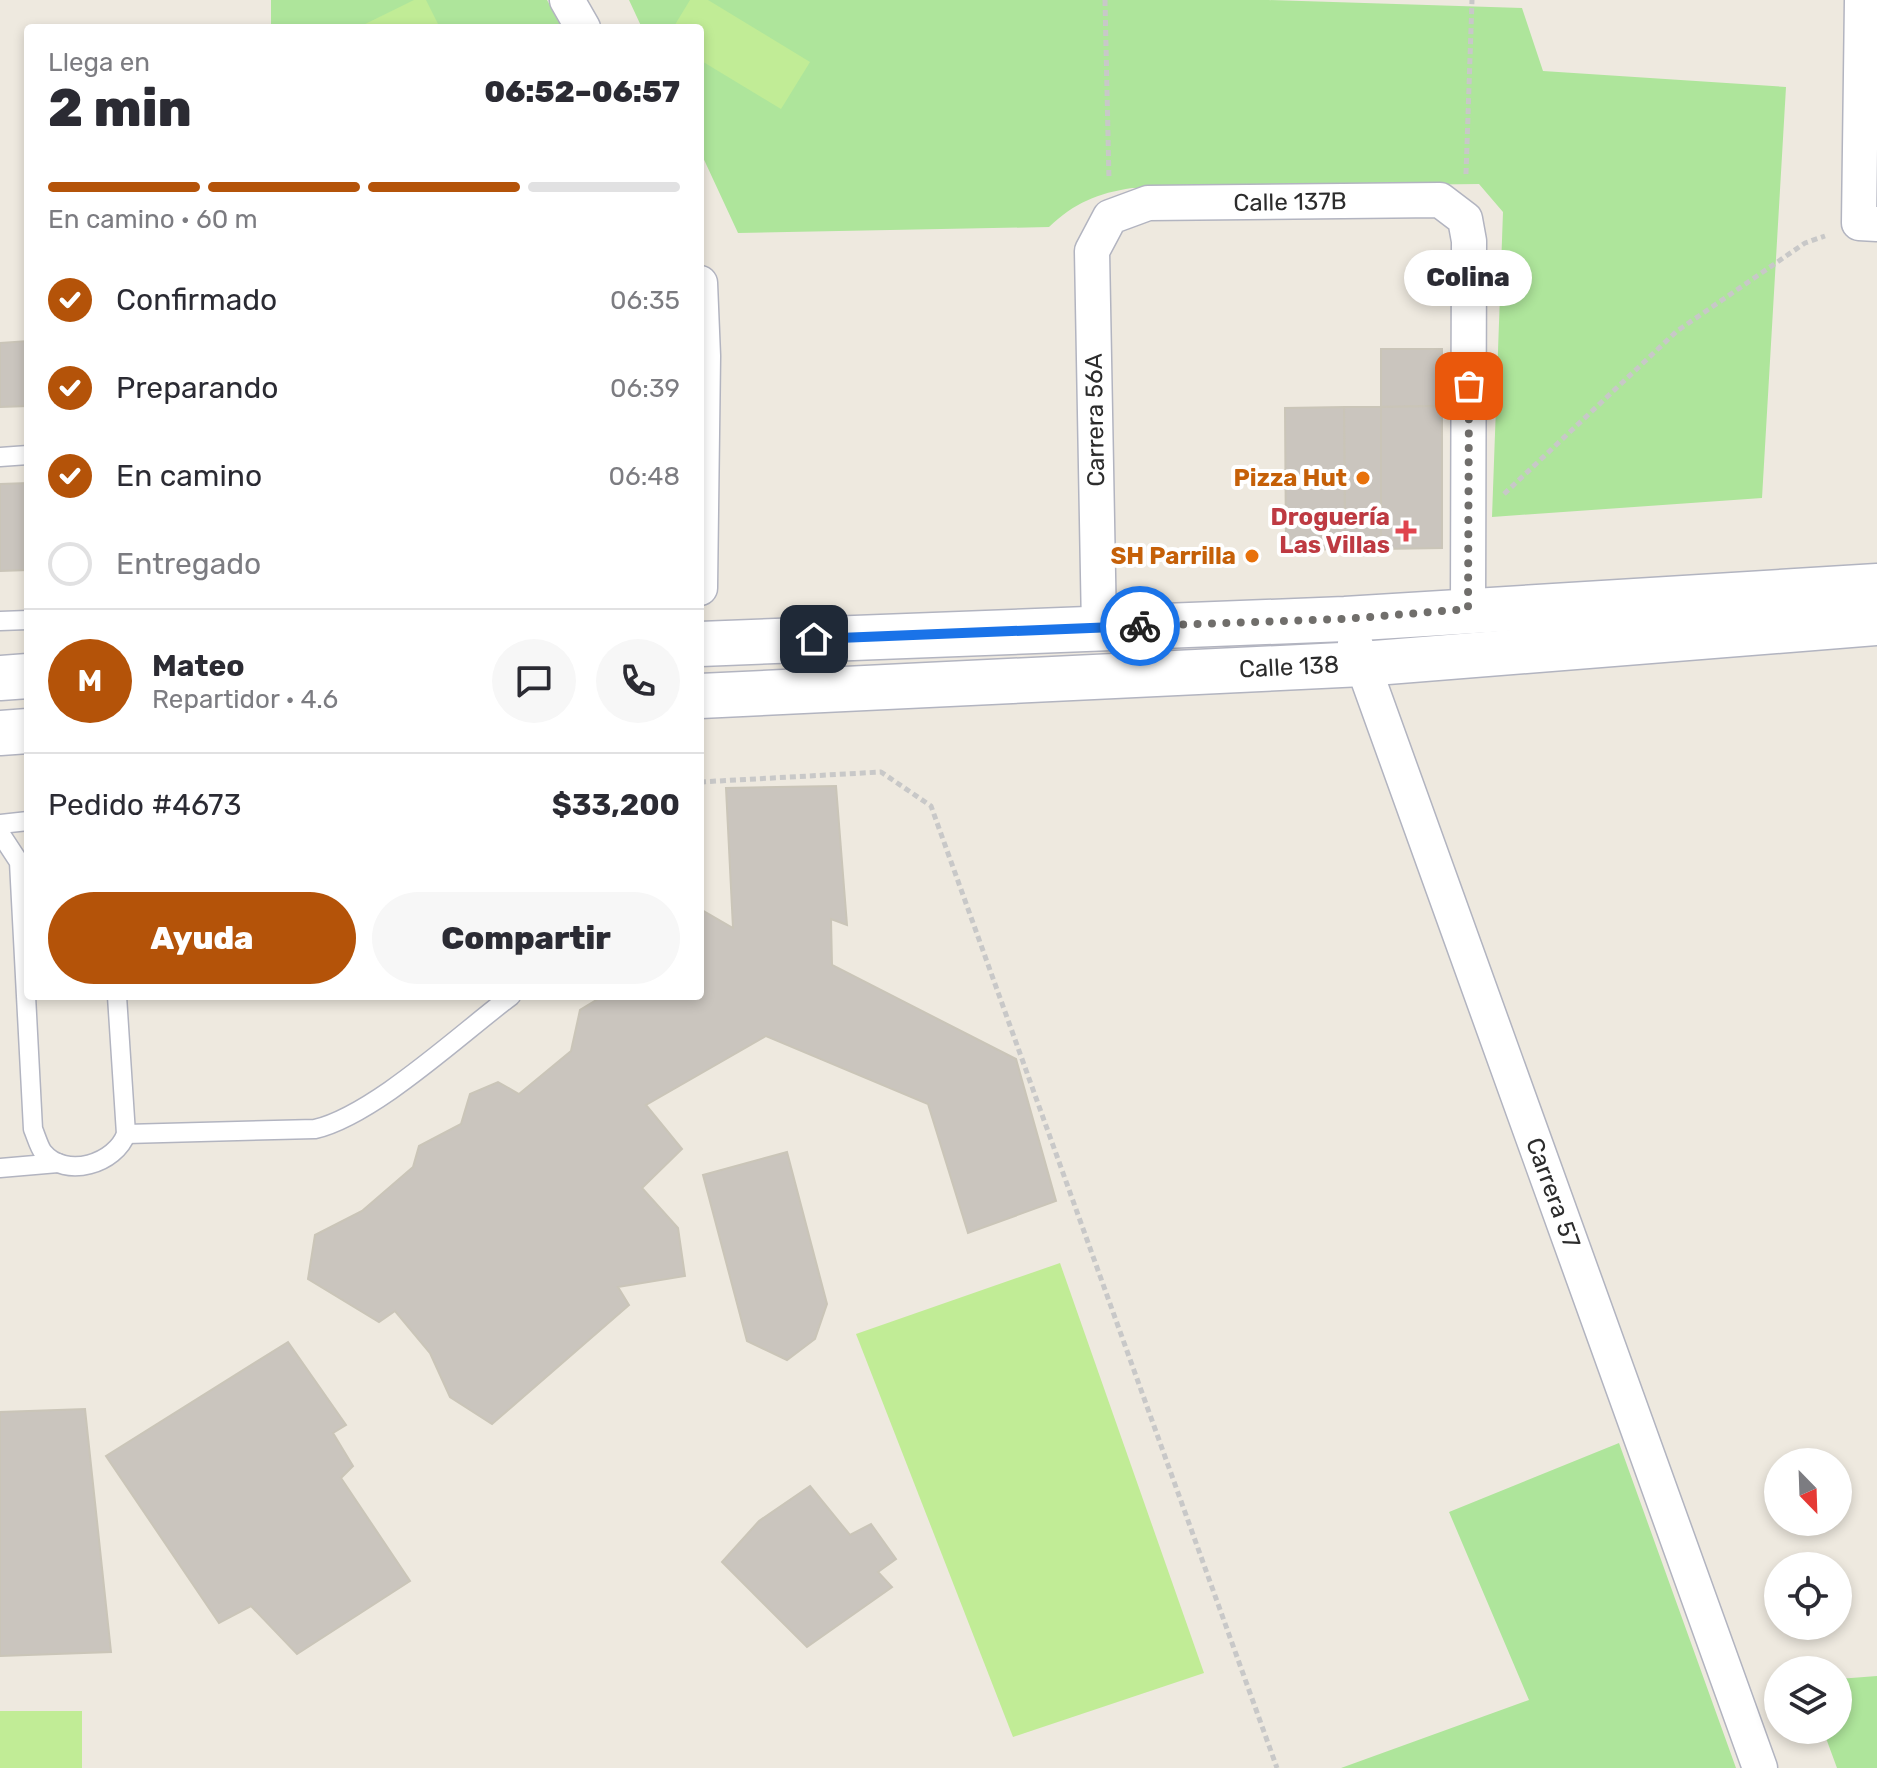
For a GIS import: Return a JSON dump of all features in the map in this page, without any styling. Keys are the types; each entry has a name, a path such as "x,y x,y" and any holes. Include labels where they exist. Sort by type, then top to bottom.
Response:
{"main road":[{"name":"Calle 138","path":"704,644 1345,619 1877,586"},
{"name":"Calle 138","path":"704,696 1362,664 1877,623"},
{"path":"0,678 24,676"},
{"path":"0,733 24,731"}],"street":[{"path":"567,0 581,24"},
{"path":"1862,0 1868,223"},
{"name":"Calle 137B","path":"1110,217 1148,203 1440,200 1465,219"},
{"name":"Carrera 56A","path":"1099,628 1092,251 1110,217"},
{"path":"1465,219 1469,241 1468,609"},
{"name":"Carrera 57","path":"1345,619 1760,1768"}],"lane":[{"path":"0,457 24,455"},
{"path":"0,621 24,620"},
{"path":"0,824 24,821"},
{"path":"0,833 19,862 24,957"},
{"path":"26,1000 33,1129 43,1153 58,1163"},
{"path":"0,1168 58,1163 83,1165 104,1161 121,1149 126,1134 117,1000"},
{"path":"126,1134 315,1129 332,1125 362,1111 506,1000"}],"path":[{"path":"1105,0 1110,217"},
{"path":"1465,219 1472,0"},
{"path":"1468,531 1540,458 1677,331 1805,243 1868,223"},
{"path":"704,782 881,772 931,806 1277,1768"}],"green space":[{"path":"271,0 547,0 560,24 271,24"},
{"path":"414,0 426,0 438,24 365,24"},
{"path":"629,0 1268,0 1522,8 1543,71 1786,87 1762,498 1492,517 1503,212 1479,184 1132,188 1087,200 1049,227 738,233 704,160 704,24 640,24"},
{"path":"690,0 708,0 810,62 781,109 704,62 704,24 675,24"},
{"path":"1060,1263 1204,1673 1013,1737 856,1334"},
{"path":"1619,1443 1736,1768 1341,1768 1529,1700 1449,1512"},
{"path":"1877,1676 1877,1768 1837,1768 1828,1744 1852,1744 1852,1678"},
{"path":"0,1711 82,1711 82,1768 0,1768"}],"building":[{"path":"24,341 24,406 0,407 0,343"},
{"path":"1381,349 1442,349 1442,406 1381,407"},
{"path":"1442,406 1442,548 1381,549 1381,407"},
{"name":"Pizza Hut","path":"1344,407 1381,407 1381,549 1345,549"},
{"path":"1344,407 1345,549 1286,550 1285,408"},
{"path":"24,483 24,570 0,571 0,484"},
{"path":"836,786 847,925 831,919 832,965 1016,1059 1056,1201 968,1233 928,1104 766,1036 646,1105 682,1149 642,1188 678,1228 685,1276 618,1287 629,1305 492,1424 450,1397 430,1353 395,1311 379,1322 308,1279 315,1235 362,1211 413,1167 419,1146 461,1124 470,1094 498,1082 519,1094 571,1051 580,1010 596,1000 704,1000 704,911 733,928 726,788"},
{"path":"787,1152 827,1304 815,1339 787,1360 747,1341 703,1175"},
{"path":"288,1342 346,1425 333,1433 353,1466 341,1478 410,1581 297,1654 251,1606 219,1623 106,1456"},
{"path":"85,1409 111,1652 0,1656 0,1412"},
{"path":"810,1486 850,1535 871,1524 896,1559 878,1572 892,1587 807,1647 722,1562 759,1521"}],"way so far":[{"path":"1140,626 1345,619 1468,609 1469,386"}],"place":[{"name":"Colina","path":"1469,386"},
{"name":"Pizza Hut","path":"1363,478"},
{"name":"Droguería Las Villas","path":"1406,531"},
{"name":"SH Parrilla","path":"1252,556"}],"route":[{"path":"814,639 1140,626"}]}
